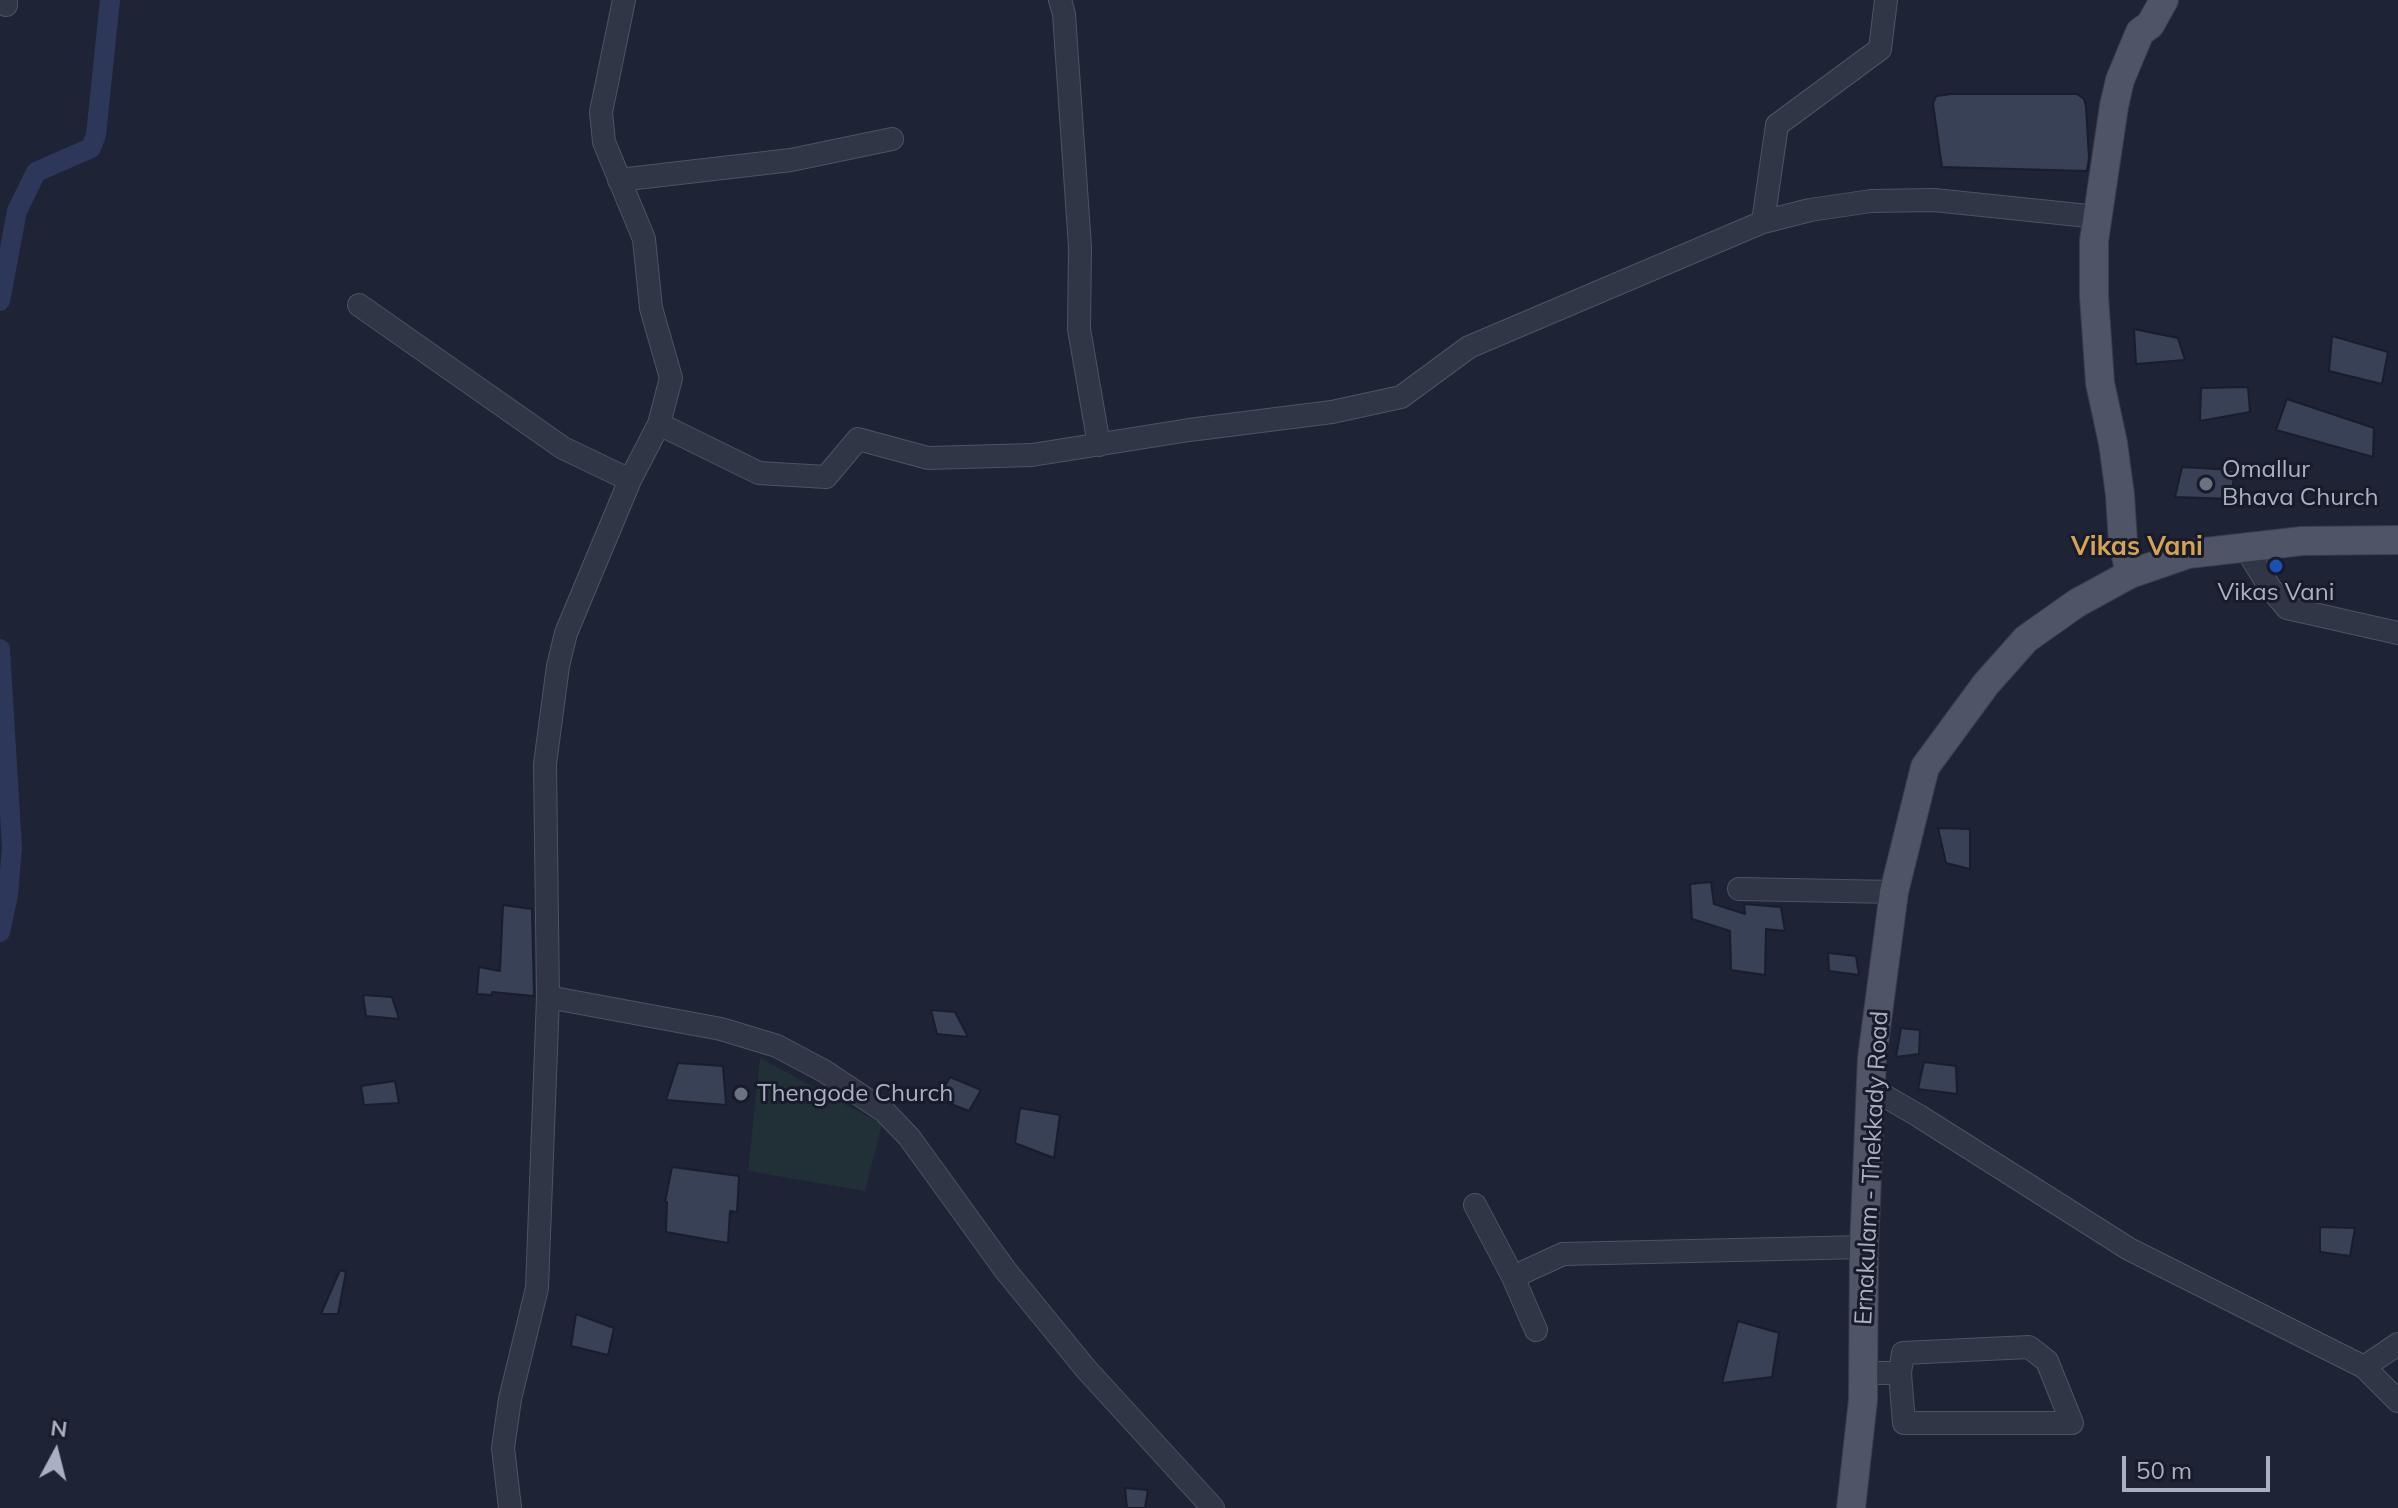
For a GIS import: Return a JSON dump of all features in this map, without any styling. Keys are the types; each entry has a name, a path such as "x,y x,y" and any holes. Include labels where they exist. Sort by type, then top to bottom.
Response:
{"main road":[{"path":"2130,574 2123,542 2113,443 2099,370 2094,241 2120,80 2140,32 2150,25 2161,1"},
{"name":"Ernakulam - Thekkady Road","path":"1851,1508 1863,1400 1864,1247 1872,1058 1894,892 1925,767 2026,639 2077,603 2130,574 2188,554 2302,541 2398,540"}],"street":[{"path":"510,1508 503,1448 510,1399 537,1288 548,997 545,764 558,666 566,633 630,480 659,424 671,378 651,308 644,239 604,142 601,112 624,0"},
{"path":"1060,0 1064,14 1080,247 1079,329 1099,445"},
{"path":"1763,222 1777,125 1880,49 1886,0"},
{"path":"619,180 791,160 892,139"},
{"path":"659,424 759,473 826,477 858,439 928,458 1032,455 1189,430 1332,412 1401,397 1469,347 1763,222 1810,210 1871,201 1934,200 2098,217"},
{"path":"359,305 563,448 630,480"},
{"path":"2245,547 2270,588 2287,608 2398,633"},
{"path":"1739,889 1894,892"},
{"path":"548,997 721,1029 777,1046 824,1071 884,1111 909,1137 1006,1271 1086,1369 1213,1508"},
{"path":"1871,1088 2129,1249 2364,1367 2398,1401"},
{"path":"1475,1205 1513,1277 1536,1330"},
{"path":"1513,1277 1563,1254 1864,1247"},
{"path":"2364,1367 2398,1344"},
{"path":"2029,1347 2047,1361 2072,1423 1904,1423 1900,1373 1903,1353 2029,1347"},
{"path":"1863,1373 1900,1373"}],"shaded area":[{"path":"760,1058 882,1124 865,1191 748,1171"}],"building":[{"path":"2077,94 2084,99 2086,107 2087,171 1942,167 1933,104 1936,96"},
{"path":"2134,329 2178,338 2185,360 2136,364"},
{"path":"2332,336 2388,352 2382,384 2329,371"},
{"path":"2248,387 2250,412 2200,421 2201,388"},
{"path":"2287,399 2374,428 2373,457 2276,430"},
{"name":"Omallur Bhava Church","path":"2182,467 2234,470 2232,499 2175,497"},
{"path":"1938,828 1970,829 1970,869 1946,863"},
{"path":"1711,882 1714,904 1745,914 1744,904 1781,907 1785,931 1766,929 1765,975 1731,970 1730,931 1692,919 1690,884"},
{"path":"503,905 532,909 534,996 492,992 492,995 477,994 479,967 500,971"},
{"path":"1828,953 1856,956 1859,975 1829,971"},
{"path":"363,995 392,997 399,1019 366,1016"},
{"path":"931,1010 955,1012 968,1037 937,1034"},
{"path":"1901,1028 1920,1030 1919,1054 1896,1057"},
{"path":"1924,1062 1956,1066 1957,1094 1918,1089"},
{"path":"678,1063 723,1066 726,1105 666,1100"},
{"path":"950,1077 981,1090 969,1111 938,1099"},
{"path":"395,1081 399,1103 364,1105 361,1086"},
{"path":"1020,1108 1060,1115 1054,1158 1015,1143"},
{"path":"672,1167 739,1176 737,1212 730,1211 728,1243 666,1232 665,1202"},
{"path":"2320,1227 2355,1228 2350,1256 2320,1252"},
{"path":"340,1270 346,1272 338,1314 321,1314"},
{"path":"576,1314 614,1328 608,1355 571,1346"},
{"path":"1738,1321 1779,1333 1772,1377 1722,1383"},
{"path":"1125,1488 1148,1490 1145,1508 1127,1508"}],"waterway":[{"path":"0,301 17,211 36,172 91,148 96,135 110,0"},
{"path":"0,649 12,848 8,895 0,932"}],"place":[{"name":"Omallur Bhava Church","path":"2206,484"},
{"name":"Vikas Vani","path":"2276,566"},
{"name":"Thengode Church","path":"741,1094"}],"district":[{"name":"Vikas Vani","path":"2137,547"}]}
